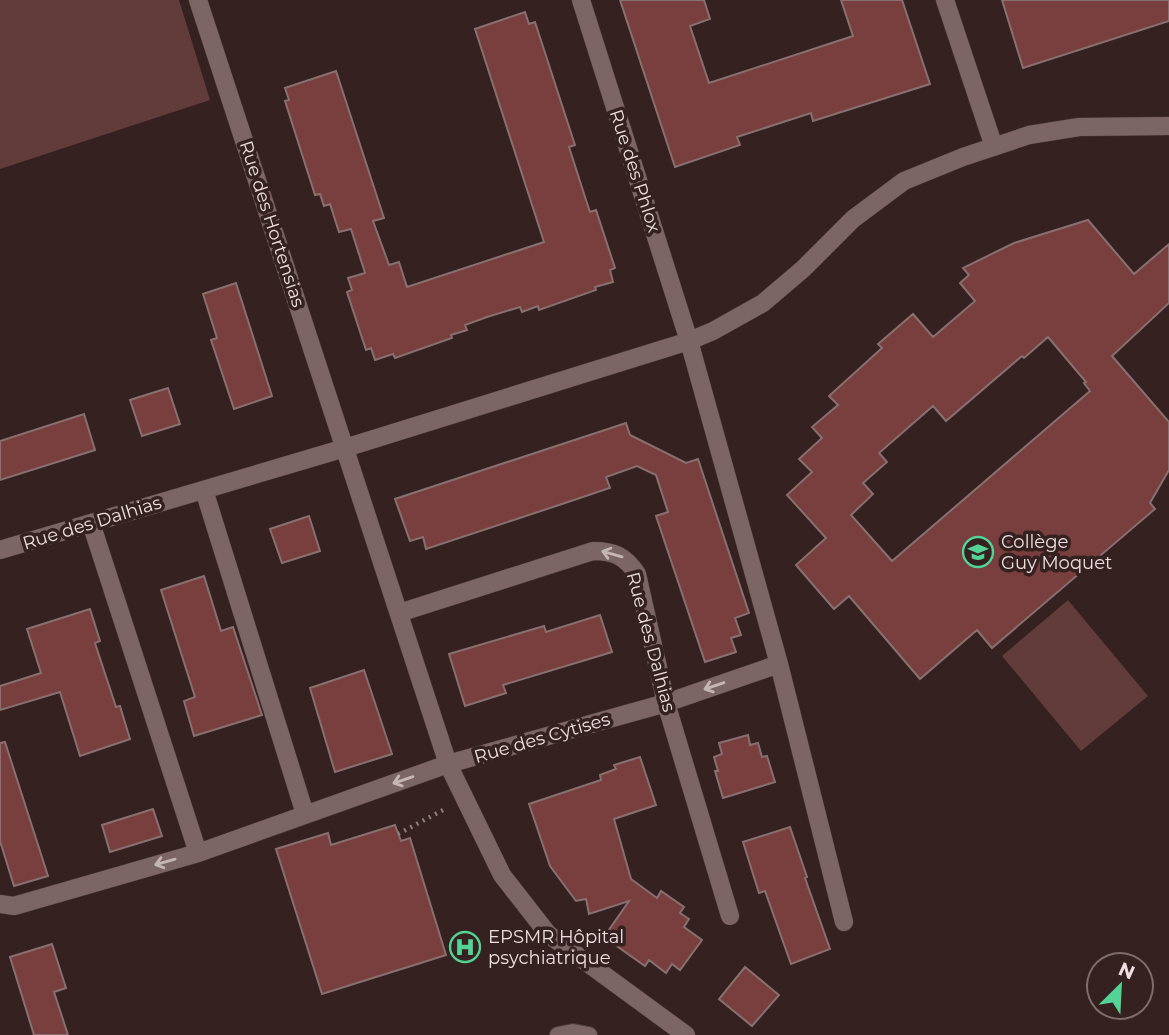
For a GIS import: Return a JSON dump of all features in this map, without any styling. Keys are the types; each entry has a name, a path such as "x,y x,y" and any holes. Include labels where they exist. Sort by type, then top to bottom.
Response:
{"street":[{"name":"Rue des Hortensias","path":"198,0 345,448"},
{"name":"Rue des Phlox","path":"581,0 689,341 779,664 844,922"},
{"path":"945,0 994,147"},
{"name":"Rue des Dalhias","path":"0,551 689,341 763,303 803,269 853,219 904,181 994,147 1029,135 1079,127 1169,126"},
{"path":"345,448 448,764 502,874 548,934 686,1035"},
{"path":"204,489 305,814"},
{"path":"91,523 198,853"},
{"name":"Rue des Dalhias","path":"399,613 593,551 619,554 630,563 637,574 666,703 730,916"},
{"name":"Rue des Cytises","path":"0,904 14,906 198,853 448,764 666,703 779,664"}],"lane":[{"path":"558,1035 573,1032 589,1035"}],"path":[{"path":"398,834 464,798"}],"shaded area":[{"path":"0,0 179,0 210,100 0,169"},
{"path":"1068,600 1148,696 1081,751 1002,656"}],"building":[{"path":"620,0 704,0 710,19 690,26 709,83 853,36 841,0 902,0 930,84 813,121 811,113 737,137 740,145 675,167"},
{"path":"1002,0 1169,0 1169,21 1023,68"},
{"path":"525,12 529,24 535,22 575,145 569,147 586,200 590,212 596,210 615,268 610,270 613,282 539,310 538,306 522,312 520,307 487,317 465,325 467,330 451,335 452,338 395,358 393,354 375,360 371,348 366,350 347,292 352,290 348,278 365,273 351,229 339,232 330,204 324,206 320,194 315,195 285,101 289,100 285,88 336,71 384,218 373,221 389,265 399,262 407,287 544,242 475,29"},
{"path":"1088,220 1134,274 1169,244 1169,303 1112,356 1169,422 1169,470 1150,503 1155,509 992,648 977,630 920,679 849,596 834,609 796,565 826,538 787,495 812,472 799,459 822,438 812,427 838,405 829,396 882,348 878,344 913,314 933,337 975,301 960,283 969,275 963,268 1014,243","holes":["1048,337 1086,382 1084,383 1090,391 892,561 851,515 873,494 863,483 887,462 879,453 933,406 946,421"]},
{"path":"236,283 272,396 234,409 211,340 217,338 203,294"},
{"path":"168,388 180,424 142,436 130,400"},
{"path":"84,414 95,450 0,480 0,441"},
{"path":"626,423 630,435 686,463 698,459 749,613 735,618 741,635 731,638 736,652 705,662 656,516 668,512 656,475 637,466 606,477 610,488 426,549 423,537 410,541 395,499"},
{"path":"309,516 320,551 282,563 270,529"},
{"path":"204,576 221,631 233,627 262,715 194,736 184,701 195,697 161,590"},
{"path":"90,609 100,641 95,643 116,707 120,706 130,739 80,756 60,692 0,710 0,686 41,673 27,629"},
{"path":"600,615 612,652 503,685 506,693 465,706 449,654 544,626 546,632"},
{"path":"364,670 392,754 335,772 310,688"},
{"path":"748,735 750,745 758,743 762,757 767,756 775,782 723,798 715,771 718,771 714,757 722,754 719,743"},
{"path":"5,742 48,876 14,886 0,841 0,743"},
{"path":"640,757 656,805 614,819 631,879 657,898 661,891 684,907 680,913 689,919 684,927 702,940 680,970 672,964 666,973 649,960 645,966 604,937 629,901 589,914 586,899 576,901 550,866 529,804 601,780 600,775 616,769 614,765"},
{"path":"153,809 162,836 110,852 102,825"},
{"path":"395,825 401,841 410,838 446,955 322,994 276,849 328,833 331,845"},
{"path":"790,827 830,949 791,964 765,891 759,893 743,842"},
{"path":"52,944 66,988 54,992 68,1035 34,1035 10,957"},
{"path":"745,967 779,995 752,1026 719,999"}],"place":[{"name":"Collège Guy Moquet","path":"978,552"},
{"name":"EPSMR Hôpital psychiatrique","path":"465,947"}]}
